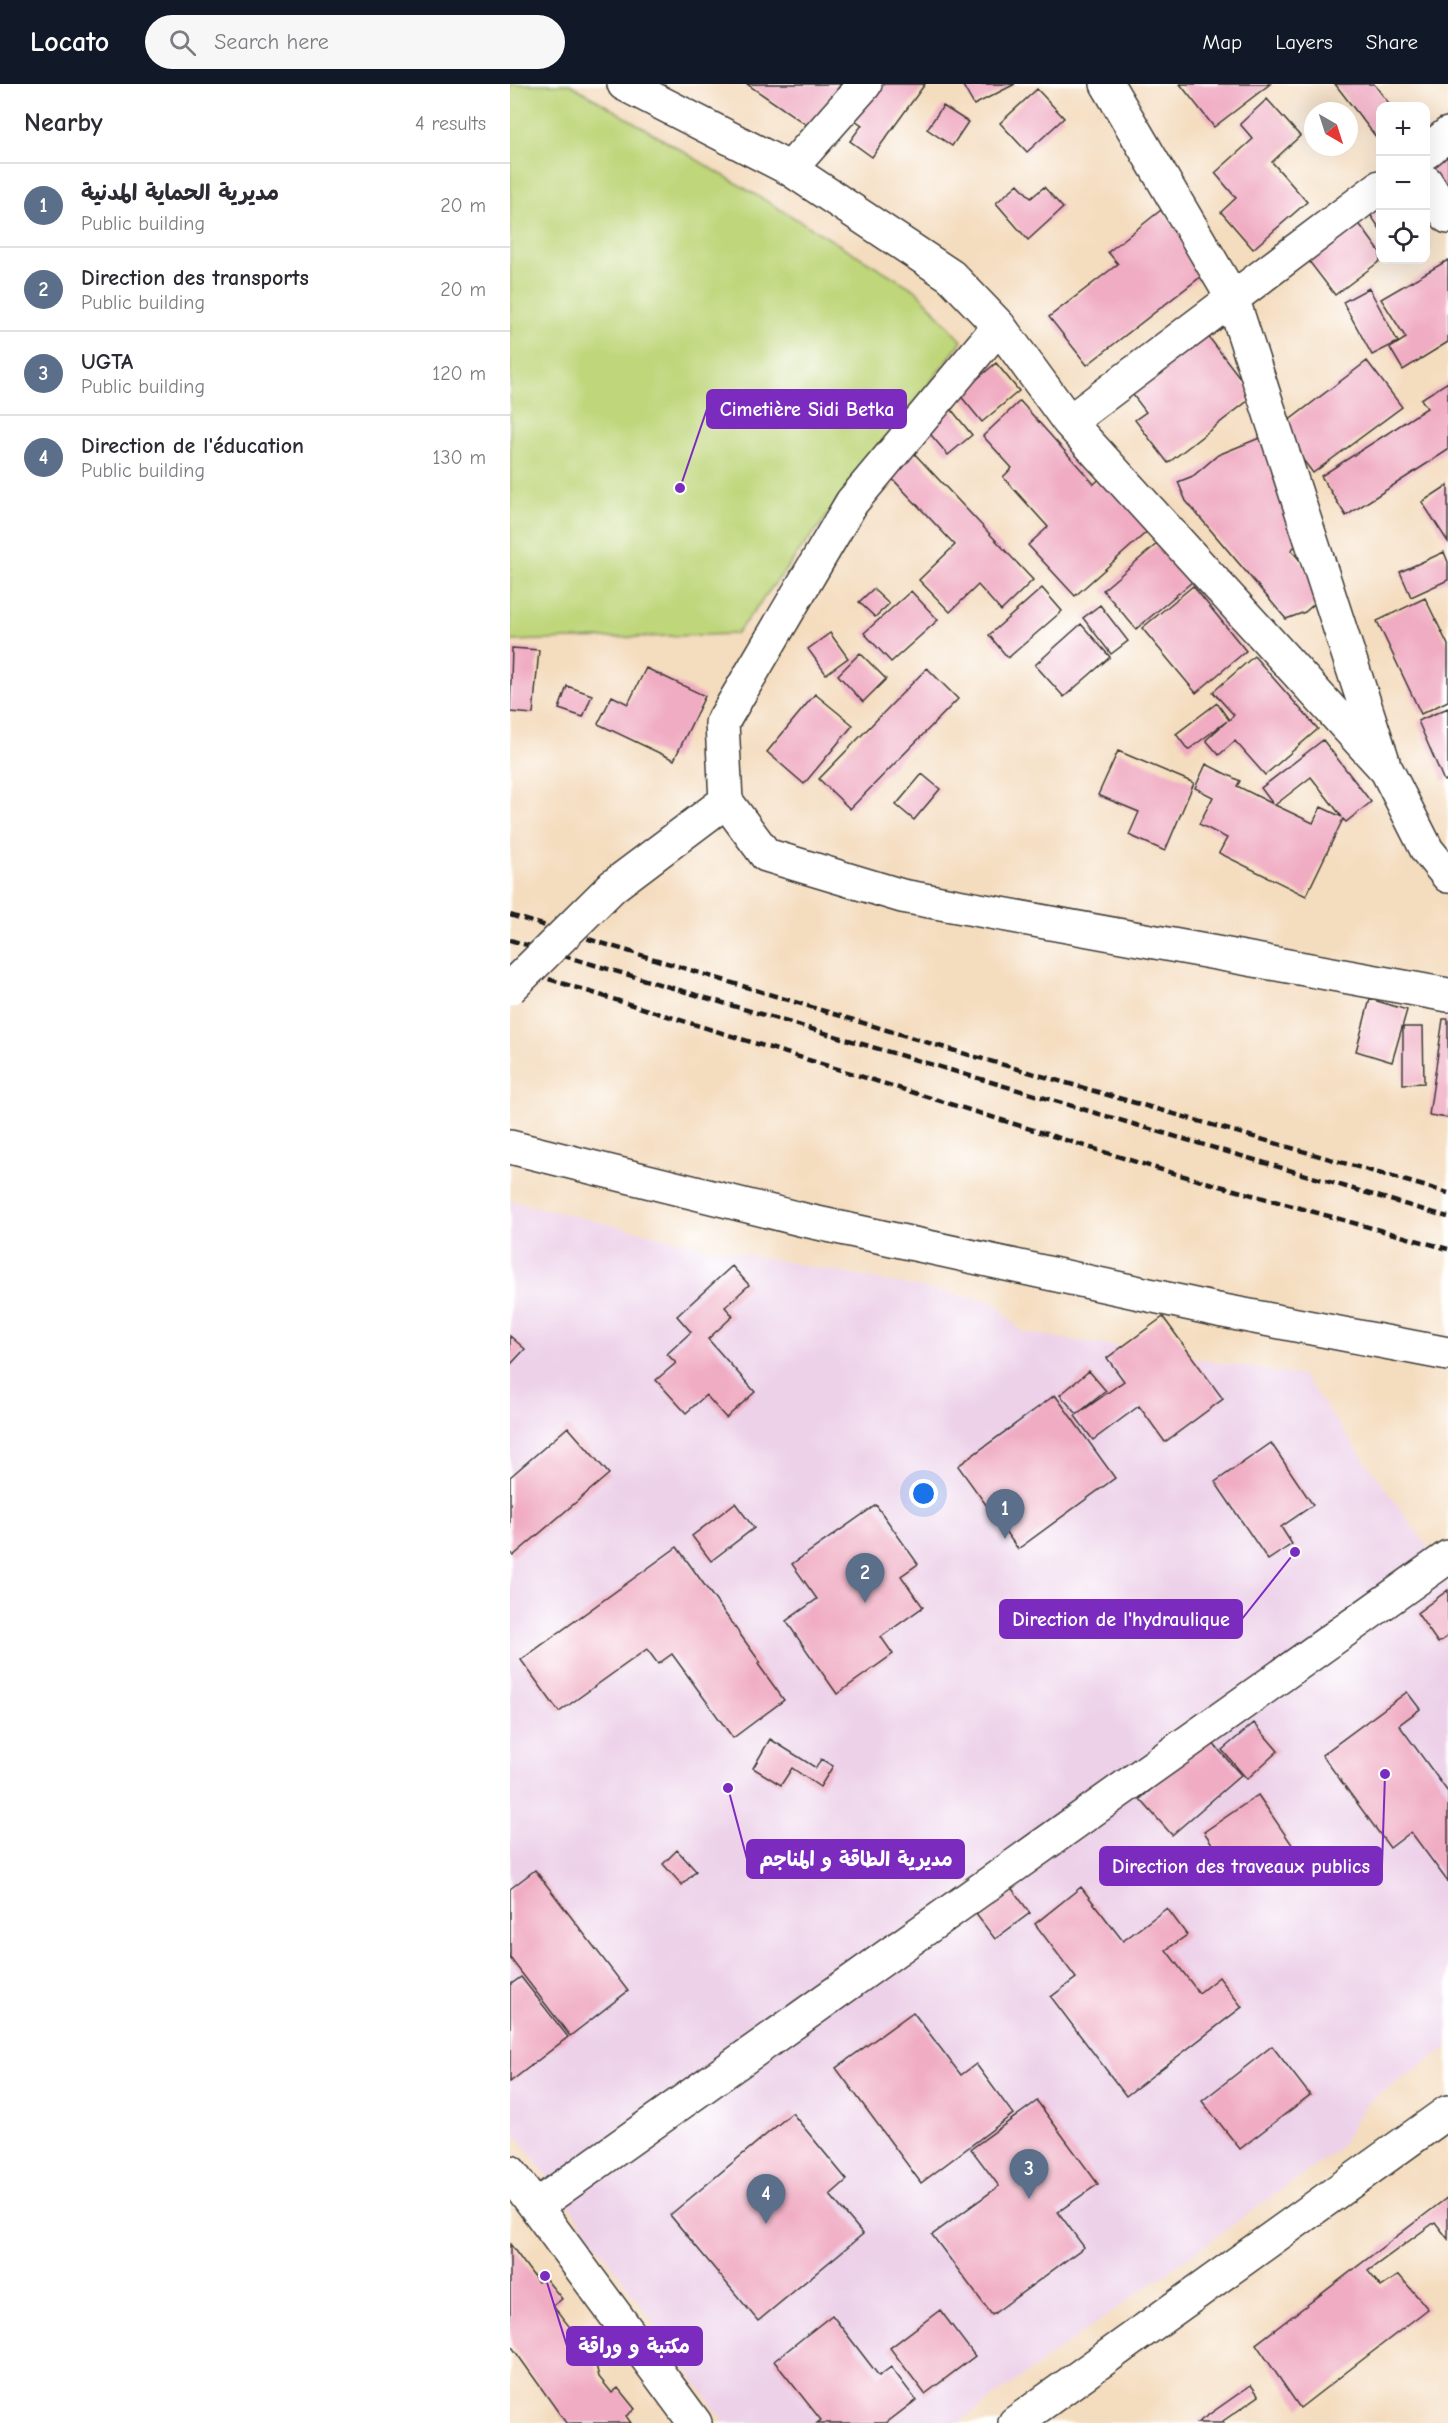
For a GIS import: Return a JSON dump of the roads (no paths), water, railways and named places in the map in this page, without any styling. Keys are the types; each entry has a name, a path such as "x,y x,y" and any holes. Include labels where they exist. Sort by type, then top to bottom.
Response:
{"street":[{"path":"624,84 790,169 951,276 999,326 1069,422 1387,771 1437,845 1448,876"},
{"path":"790,169 865,84"},
{"path":"1107,84 1232,297 1387,771"},
{"path":"1430,148 1448,134"},
{"path":"1069,422 1376,190"},
{"path":"1430,190 1448,217"},
{"path":"999,326 852,502 722,723 726,801 766,855 902,896 1448,995"},
{"path":"510,988 613,886 726,801"},
{"path":"510,1147 816,1222 1218,1310 1448,1354"},
{"path":"536,2206 1448,1557"},
{"path":"1015,2423 1448,2112"},
{"path":"510,2172 695,2423"}],"railway":[{"path":"510,915 952,1050 1448,1193"},
{"path":"510,940 1448,1217"},
{"path":"510,967 1162,1170 1448,1249"}],"place":[{"name":"Cimetière Sidi Betka","path":"680,488"},
{"name":"مديرية الحماية المدنية","path":"1005,1539"},
{"name":"Direction de l'hydraulique","path":"1295,1552"},
{"name":"Direction des transports","path":"865,1603"},
{"name":"Direction des traveaux publics","path":"1385,1774"},
{"name":"مديرية الطاقة و المناجم","path":"728,1788"},
{"name":"UGTA","path":"1029,2199"},
{"name":"Direction de l'éducation","path":"766,2224"},
{"name":"مكتبة و وراقة","path":"545,2276"}]}
